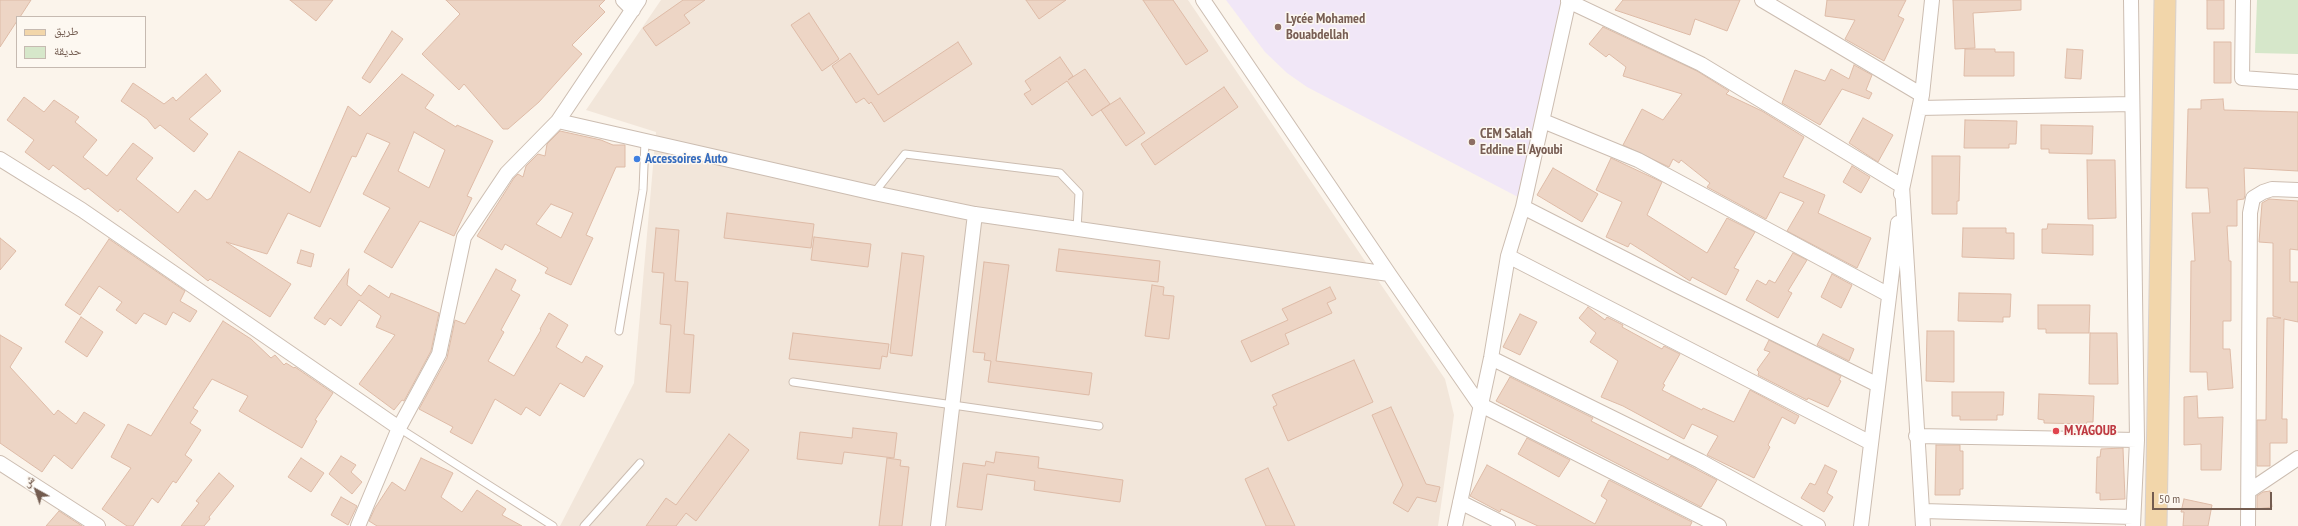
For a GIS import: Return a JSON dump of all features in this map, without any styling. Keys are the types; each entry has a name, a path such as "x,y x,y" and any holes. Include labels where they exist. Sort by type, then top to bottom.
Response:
{"main road":[{"path":"2156,526 2164,0"}],"street":[{"path":"358,526 400,428 439,354 464,237 507,173 558,121 636,5 623,0"},
{"path":"1203,0 1479,404 1719,526"},
{"path":"1762,0 1921,102 2132,104"},
{"path":"1861,526 1902,186 1921,102 1932,0"},
{"path":"1923,511 2133,521 2137,440 2131,0"},
{"path":"2243,0 2242,78 2298,82"},
{"path":"1455,526 1479,404 1490,358 1508,256 1523,207 1568,1 1701,64 1902,186"},
{"path":"558,121 874,193 975,214 1389,274"},
{"path":"1543,121 1638,160 1889,295"},
{"path":"0,159 82,210 400,428"},
{"path":"1902,186 1916,436 1923,526"},
{"path":"2248,526 2250,213 2253,198 2263,192 2272,189 2298,190"},
{"path":"1523,207 1878,385"},
{"path":"938,526 975,214"},
{"path":"1508,256 1871,443"},
{"path":"1490,358 1700,461 1818,526"},
{"path":"1916,436 2137,440"},
{"path":"2249,491 2298,458"},
{"path":"0,463 98,526"},
{"path":"1460,502 1508,526"}],"lane":[{"path":"619,331 643,190 645,141"},
{"path":"874,193 905,154 1060,173 1079,193 1077,229"},
{"path":"793,382 1099,426"},
{"path":"400,428 553,526"},
{"path":"584,526 640,463"}],"shaded area":[{"path":"661,0 1188,0 1445,379 1454,415 1438,526 560,526 634,383 656,132 586,110"},
{"name":"CEM Salah Eddine El Ayoubi","path":"1226,0 1564,0 1518,197 1307,87 1287,73 1265,52"}],"green space":[{"path":"2257,0 2298,0 2298,54 2255,53"}],"building":[{"path":"0,0 31,0 21,16 16,16 16,23 0,47"},
{"path":"290,0 333,0 316,21"},
{"path":"446,0 605,0 599,6 605,12 572,45 582,54 539,102 508,129 503,129 464,84 459,90 422,54 460,14"},
{"path":"683,0 705,0 684,15 690,23 656,46 643,28"},
{"path":"1026,0 1066,0 1039,19"},
{"path":"1143,0 1173,0 1208,51 1186,65"},
{"path":"1623,0 1740,0 1727,31 1695,19 1690,35 1615,10"},
{"path":"1827,0 1906,0 1898,16 1904,19 1884,61 1845,39 1855,20 1825,16"},
{"path":"1953,0 2021,0 2021,10 1973,13 1975,48 1955,49"},
{"path":"2207,0 2224,0 2224,29 2207,29"},
{"path":"809,13 839,59 822,71 791,25"},
{"path":"1603,27 1697,71 1729,91 1726,94 1762,111 1804,137 1783,177 1825,195 1818,213 1871,238 1857,268 1787,231 1804,202 1780,192 1766,219 1707,187 1710,183 1681,160 1679,163 1673,159 1669,167 1623,145 1642,109 1663,120 1682,94 1623,76 1626,67 1609,54 1606,57 1589,44"},
{"path":"392,31 403,39 370,83 362,78"},
{"path":"958,42 972,64 884,122 871,102 869,104 864,98 856,103 832,66 850,53 878,95"},
{"path":"2214,42 2231,42 2231,83 2214,83"},
{"path":"1965,49 1995,49 1995,52 2014,52 2014,76 1964,76"},
{"path":"2067,49 2083,50 2081,79 2065,78"},
{"path":"1060,57 1073,76 1068,80 1085,69 1110,104 1092,116 1067,81 1032,105 1024,94 1031,90 1025,81"},
{"path":"1854,65 1872,75 1866,90 1872,93 1869,99 1842,89 1820,125 1782,103 1795,70 1825,81 1831,69 1849,79"},
{"path":"206,74 221,91 189,119 208,134 194,152 160,125 155,129 147,119 121,101 133,83 164,104 173,97 176,101"},
{"path":"402,74 434,95 425,108 456,127 457,125 493,141 467,196 472,198 454,236 420,221 392,268 364,252 390,208 363,194 390,143 367,133 356,157 352,156 320,227 288,213 267,254 226,242 291,284 270,317 210,279 208,281 120,209 118,212 88,188 85,190 53,165 49,170 25,152 34,140 7,120 24,97 44,112 54,100 79,117 75,122 97,140 83,157 107,176 133,143 153,158 136,179 178,213 195,190 207,200 211,198 239,151 310,193 348,106 360,116","holes":["414,132 445,150 429,188 398,171"]},
{"path":"1224,87 1238,107 1155,165 1141,144"},
{"path":"1120,98 1145,133 1126,146 1101,110"},
{"path":"2223,99 2224,110 2298,112 2298,171 2244,168 2245,195 2244,199 2237,200 2237,226 2227,226 2229,261 2231,261 2231,321 2223,321 2223,349 2230,349 2233,388 2208,390 2207,372 2190,372 2191,261 2195,261 2192,213 2210,213 2208,188 2186,188 2188,109 2201,109 2201,100"},
{"path":"1863,118 1893,135 1878,162 1849,143"},
{"path":"1965,120 2017,121 2016,144 2009,144 2009,148 1964,148"},
{"path":"2041,125 2093,126 2092,154 2049,153 2049,149 2041,149"},
{"path":"560,131 601,140 613,145 625,145 625,167 616,167 586,235 593,238 571,285 545,273 548,268 505,244 502,250 477,236 514,178 518,174 523,177 526,166 538,154 545,156 547,144","holes":["551,204 573,213 561,238 536,224"]},
{"path":"1932,156 1960,156 1959,201 1957,201 1957,214 1932,214"},
{"path":"1611,158 1662,182 1647,215 1707,253 1727,218 1755,232 1734,268 1739,270 1726,295 1692,277 1690,281 1630,243 1628,247 1606,237 1622,202 1596,190"},
{"path":"2087,160 2115,160 2116,218 2088,219"},
{"path":"1852,166 1870,177 1861,193 1843,182"},
{"path":"1553,168 1598,194 1582,222 1537,195"},
{"path":"2269,199 2298,201 2298,250 2290,249 2290,282 2298,282 2298,322 2284,319 2282,419 2287,419 2287,443 2270,443 2270,466 2257,466 2257,420 2266,420 2267,318 2281,318 2273,316 2273,243 2259,242 2262,203"},
{"path":"727,213 814,224 811,248 724,238"},
{"path":"2048,224 2093,225 2093,255 2042,253 2042,229 2047,229"},
{"path":"656,228 679,230 675,281 688,282 684,334 694,335 690,393 666,392 671,325 660,324 664,273 652,272"},
{"path":"1963,228 2006,228 2006,233 2014,233 2014,259 1962,257"},
{"path":"814,237 871,244 868,267 811,260"},
{"path":"0,238 16,251 0,270"},
{"path":"109,239 185,291 180,301 197,311 190,322 173,312 166,325 144,313 136,324 116,310 122,302 99,286 80,315 65,305"},
{"path":"1059,249 1160,261 1158,282 1056,271"},
{"path":"301,250 314,254 311,267 297,263"},
{"path":"902,253 924,256 912,356 890,353"},
{"path":"1793,253 1807,260 1788,291 1792,293 1778,318 1746,300 1757,280 1766,285 1769,280 1775,283"},
{"path":"984,262 1009,265 996,361 1092,373 1089,395 988,382 991,361 984,360 985,353 973,352"},
{"path":"349,269 347,285 361,296 369,285 389,298 391,293 439,313 431,351 404,401 402,400 394,410 359,384 395,335 376,327 381,316 359,300 341,326 330,318 325,325 314,318"},
{"path":"496,269 516,280 511,290 520,295 501,330 504,332 488,361 514,376 541,330 540,329 549,313 568,325 556,347 582,363 586,356 603,366 584,397 560,383 540,416 526,407 521,415 495,399 472,444 450,432 453,427 419,409 447,358 455,320 465,324"},
{"path":"1832,274 1852,285 1841,308 1821,297"},
{"path":"1152,285 1164,287 1163,295 1174,296 1169,339 1145,336"},
{"path":"1330,287 1336,299 1327,303 1332,313 1285,334 1289,344 1251,362 1241,341 1288,320 1282,309"},
{"path":"1959,293 2011,294 2010,317 2003,317 2003,322 1958,321"},
{"path":"2038,305 2090,305 2089,333 2046,333 2046,329 2038,329"},
{"path":"1588,307 1605,320 1607,317 1662,349 1664,346 1680,354 1663,384 1665,385 1662,390 1702,410 1703,408 1734,422 1750,390 1799,416 1795,424 1782,417 1768,445 1770,447 1754,478 1707,455 1718,436 1692,424 1684,439 1623,406 1601,397 1618,361 1590,342 1596,333 1579,318"},
{"path":"1520,314 1537,322 1520,355 1503,347"},
{"path":"81,317 103,332 87,357 65,342"},
{"path":"223,321 251,339 271,358 275,355 284,365 286,363 294,368 295,367 333,393 315,420 317,421 302,448 239,411 248,396 212,379 193,408 198,411 190,423 201,430 185,455 192,460 176,483 173,481 158,503 152,498 133,526 127,526 102,509 131,468 111,457 128,424 151,436"},
{"path":"1927,331 1954,331 1954,382 1926,381"},
{"path":"793,333 889,344 887,357 882,356 880,369 789,359"},
{"path":"2090,333 2117,333 2118,384 2089,384"},
{"path":"1823,334 1854,349 1849,361 1817,345"},
{"path":"0,335 22,348 10,367 54,415 58,410 76,424 84,412 105,425 72,469 54,455 42,472 0,443"},
{"path":"1769,340 1841,376 1839,380 1841,381 1828,407 1808,398 1807,400 1758,375 1759,372 1757,370 1770,352 1764,350"},
{"path":"1354,360 1373,402 1288,441 1273,407 1277,405 1272,395"},
{"path":"1510,377 1593,418 1591,421 1668,460 1671,456 1717,480 1701,507 1496,401"},
{"path":"1952,392 2004,392 2003,415 1997,415 1997,420 1960,420 1960,416 1952,416"},
{"path":"2039,394 2094,396 2093,422 2087,422 2086,424 2044,423 2044,420 2038,419"},
{"path":"2197,396 2198,418 2223,417 2221,470 2201,470 2201,444 2184,445 2184,397"},
{"path":"1391,407 1426,484 1440,487 1436,502 1417,497 1408,512 1393,503 1403,485 1372,415"},
{"path":"853,428 897,433 894,458 844,452 842,464 797,459 800,432 852,438"},
{"path":"729,434 749,450 696,521 686,513 676,526 646,526 666,498 676,505"},
{"path":"1527,438 1570,460 1559,477 1518,454"},
{"path":"1936,445 1960,445 1960,451 1963,451 1963,489 1960,489 1960,495 1935,495"},
{"path":"2123,448 2125,499 2100,500 2100,493 2096,493 2097,457 2100,457 2101,449"},
{"path":"996,452 1039,457 1038,468 1123,480 1120,502 1034,490 1035,481 987,474 982,510 957,507 963,463 985,466 986,461 994,463"},
{"path":"341,456 356,465 351,472 362,482 352,494 329,474"},
{"path":"301,458 324,473 311,492 288,477"},
{"path":"421,458 453,473 441,497 462,512 477,490 506,509 502,515 522,526 377,526 369,521 375,508 392,482 405,491"},
{"path":"887,458 901,460 900,466 909,467 902,526 879,526"},
{"path":"1487,465 1595,524 1607,500 1601,496 1609,480 1692,522 1690,526 1538,526 1501,509 1500,512 1470,496"},
{"path":"1825,465 1837,471 1827,493 1833,497 1824,512 1801,498 1810,483 1815,485"},
{"path":"1268,468 1295,526 1266,526 1245,479"},
{"path":"219,473 234,486 209,517 210,519 204,526 181,526 199,503 196,501"},
{"path":"2270,491 2272,507 2257,509 2257,496 2263,492"},
{"path":"341,497 357,506 348,525 331,515"},
{"path":"2184,499 2212,505 2208,526 2183,526 2184,512 2181,512"},
{"path":"59,511 82,526 46,526"}],"place":[{"name":"Lycée Mohamed Bouabdellah","path":"1278,27"},
{"name":"CEM Salah Eddine El Ayoubi","path":"1472,142"},
{"name":"Accessoires Auto","path":"637,159"},
{"name":"M.YAGOUB","path":"2056,431"}]}
